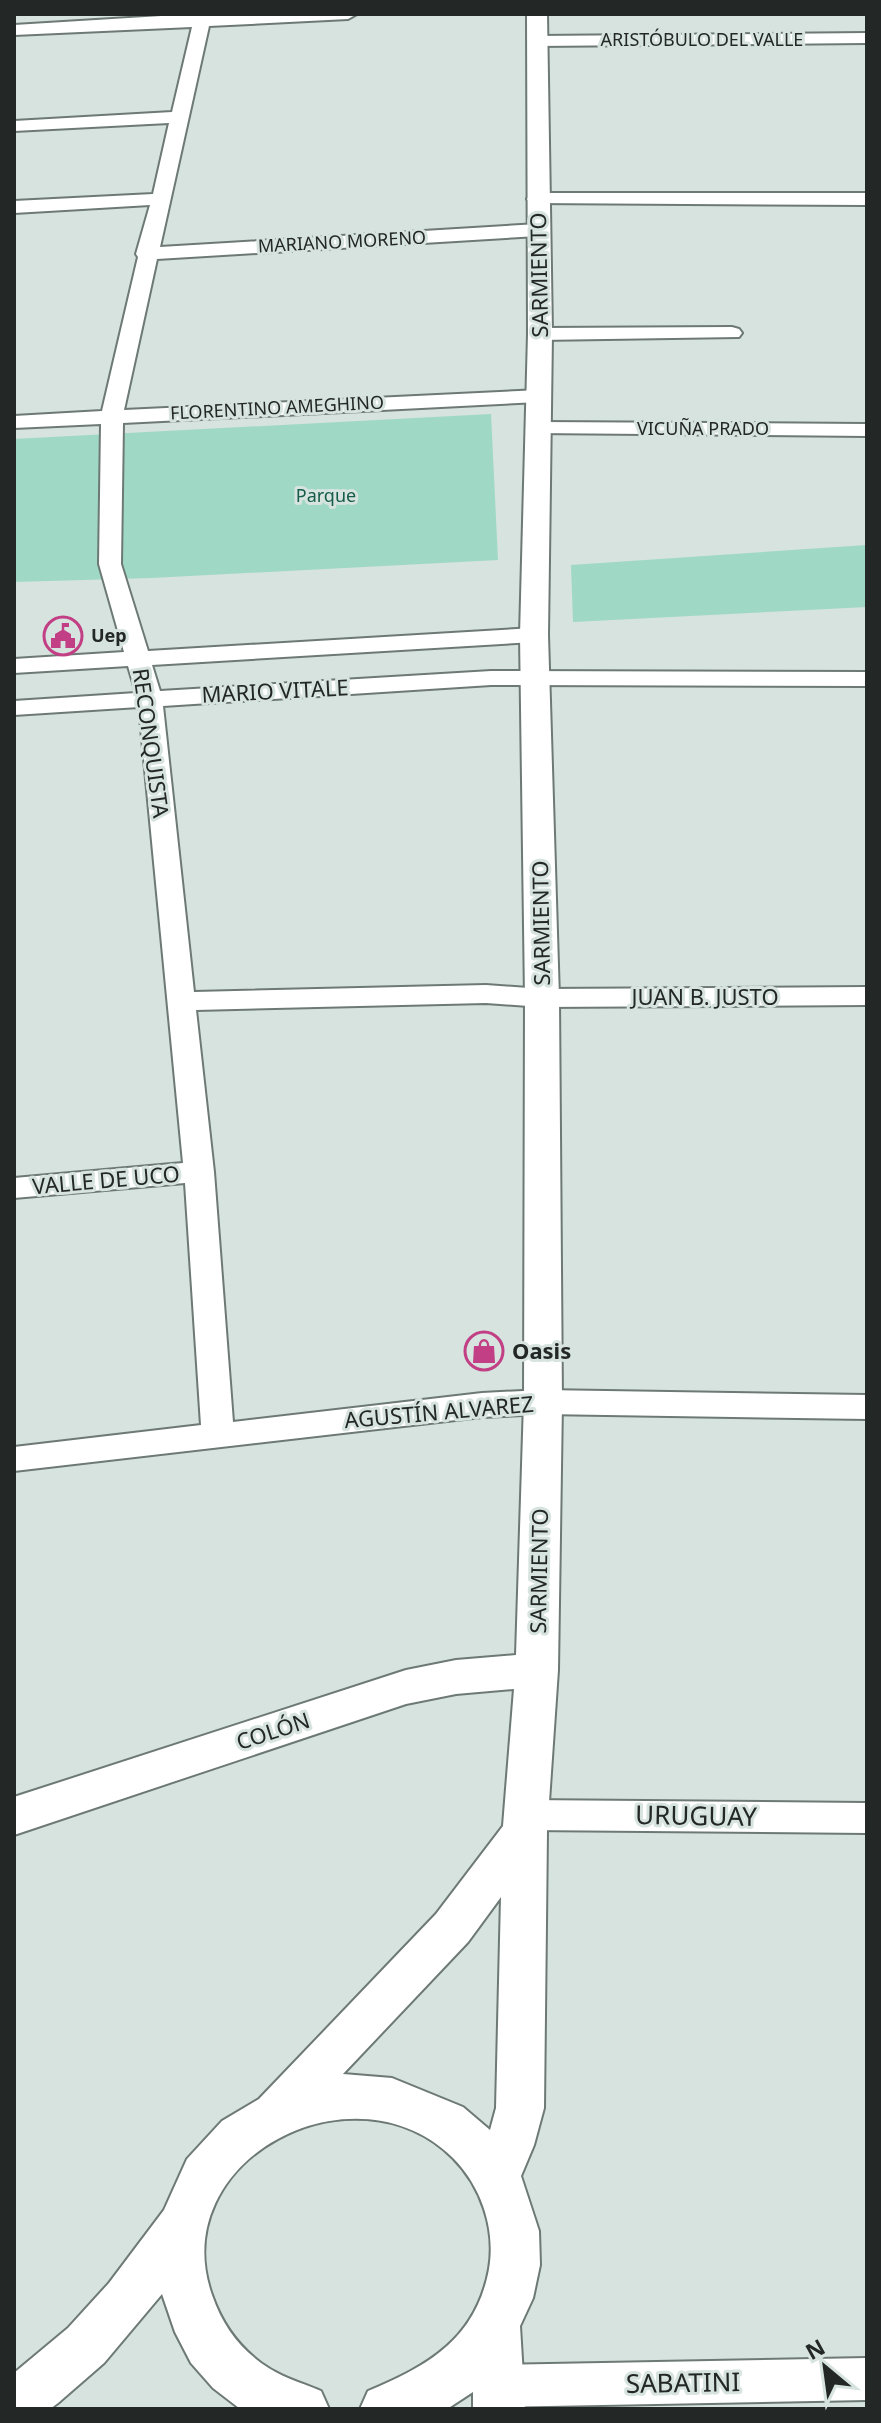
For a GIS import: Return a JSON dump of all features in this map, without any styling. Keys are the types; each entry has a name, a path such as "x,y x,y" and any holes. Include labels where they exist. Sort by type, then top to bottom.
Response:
{"street":[{"path":"14,30 202,18 348,14"},
{"name":"RECONQUISTA","path":"202,18 146,254 112,416 110,564 150,699 199,1172 218,1436"},
{"name":"ARISTÓBULO DEL VALLE","path":"537,27 867,38"},
{"name":"SARMIENTO","path":"497,2175 510,2145 520,2108 525,1823 537,1670 543,1402 542,998 534,635 540,334 537,27"},
{"path":"14,126 178,117"},
{"path":"14,207 159,199"},
{"path":"537,199 867,199"},
{"name":"MARIANO MORENO","path":"146,254 538,230"},
{"path":"540,334 732,333"},
{"name":"FLORENTINO AMEGHINO","path":"14,422 539,396"},
{"name":"VICUÑA PRADO","path":"539,428 867,430"},
{"name":"MARIO VITALE","path":"14,666 534,635"},
{"name":"MARIO VITALE","path":"14,708 491,678 867,679"},
{"name":"JUAN B. JUSTO","path":"183,1001 486,994 542,998 867,996"},
{"name":"VALLE DE UCO","path":"14,1188 199,1172"},
{"name":"AGUSTÍN ALVAREZ","path":"14,1459 482,1405 543,1402 867,1407"},
{"name":"COLÓN","path":"14,1816 406,1687 456,1677 537,1670"},
{"name":"URUGUAY","path":"525,1823 867,1818"},
{"path":"14,2403 87,2348 139,2287 183,2224 201,2178 234,2139 276,2111 452,1928 525,1823"},
{"path":"276,2111 325,2095 376,2094 425,2109 467,2136 497,2175 513,2218 517,2264 505,2309 496,2328 473,2359 442,2385 407,2404 386,2409"},
{"path":"183,2224 179,2269 189,2313 212,2352 246,2384 288,2408"},
{"path":"496,2328 499,2398"},
{"name":"SABATINI","path":"499,2398 867,2379"}],"green space":[{"name":"Parque","path":"491,414 498,560 14,582 14,439"},
{"path":"867,545 867,607 573,622 571,565"}],"place":[{"name":"Uep","path":"63,636"},
{"name":"Oasis","path":"484,1351"}]}
